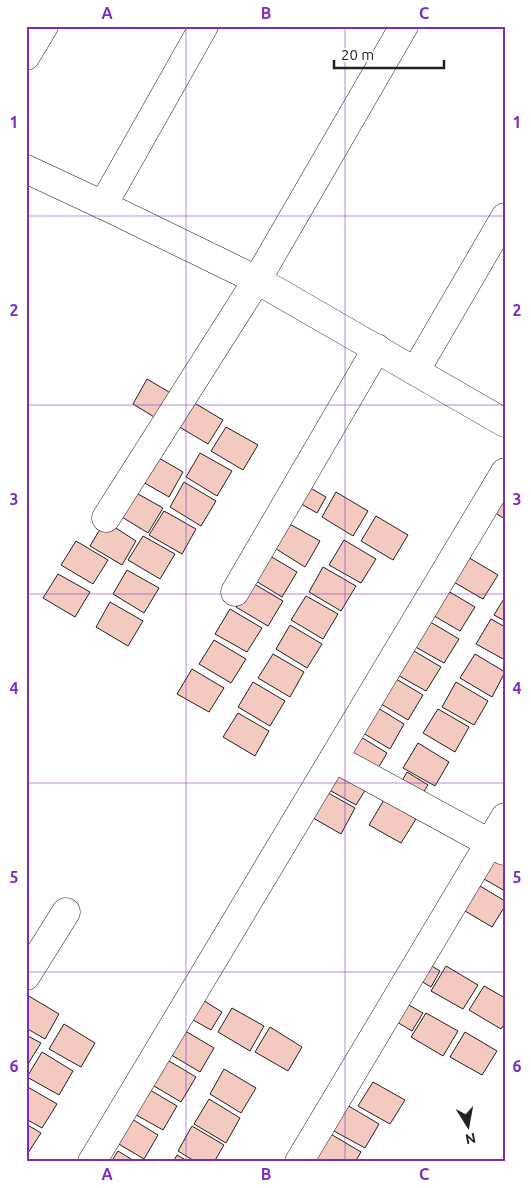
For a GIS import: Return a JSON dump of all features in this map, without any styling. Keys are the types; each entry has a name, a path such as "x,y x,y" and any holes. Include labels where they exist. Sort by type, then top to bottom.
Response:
{"street":[{"path":"26,56 44,26"},
{"path":"103,205 204,26"},
{"path":"106,518 257,280 404,26"},
{"path":"26,169 257,280 378,348 505,423"},
{"path":"416,370 505,217"},
{"path":"235,592 378,348"},
{"path":"92,1162 505,472"},
{"path":"334,758 496,848"},
{"path":"299,1162 496,848 505,817"},
{"path":"26,976 66,912"}],"building":[{"path":"147,379 179,398 164,423 133,404"},
{"path":"191,401 223,420 208,444 176,425"},
{"path":"226,427 258,445 243,470 211,451"},
{"path":"200,453 232,471 217,496 186,477"},
{"path":"152,454 183,472 169,497 136,478"},
{"path":"184,482 216,501 201,526 170,507"},
{"path":"305,485 326,497 317,513 296,501"},
{"path":"131,490 163,508 148,533 117,514"},
{"path":"336,492 368,511 353,536 322,517"},
{"path":"505,492 505,519 494,512"},
{"path":"164,511 196,529 182,554 149,535"},
{"path":"376,516 408,535 393,560 361,541"},
{"path":"105,521 136,541 122,565 90,546"},
{"path":"288,523 320,541 305,567 273,547"},
{"path":"143,536 175,554 160,579 128,560"},
{"path":"344,540 376,559 361,583 329,565"},
{"path":"76,541 108,560 93,584 61,565"},
{"path":"265,553 297,572 282,597 251,578"},
{"path":"466,556 498,575 483,599 452,581"},
{"path":"323,567 356,586 341,611 309,592"},
{"path":"127,570 159,588 144,613 113,594"},
{"path":"58,574 90,592 75,617 43,598"},
{"path":"251,582 283,601 268,626 236,607"},
{"path":"443,588 475,607 460,631 429,613"},
{"path":"306,596 338,614 323,639 291,620"},
{"path":"505,597 505,621 494,615"},
{"path":"110,602 143,621 128,646 96,627"},
{"path":"230,609 262,628 247,652 215,634"},
{"path":"491,619 505,627 505,660 476,644"},
{"path":"427,620 459,639 444,663 412,645"},
{"path":"290,625 322,644 307,668 276,649"},
{"path":"214,640 246,659 231,683 199,664"},
{"path":"409,648 441,667 426,691 394,673"},
{"path":"273,654 304,672 290,697 258,678"},
{"path":"475,654 505,672 492,697 460,678"},
{"path":"192,669 224,688 209,712 177,694"},
{"path":"391,676 423,695 408,720 376,701"},
{"path":"253,682 285,701 270,726 238,707"},
{"path":"456,682 488,701 474,725 442,707"},
{"path":"373,705 404,724 390,749 358,730"},
{"path":"438,709 469,727 455,752 423,733"},
{"path":"238,713 269,731 255,756 223,737"},
{"path":"356,734 387,753 373,777 341,759"},
{"path":"418,743 449,762 435,786 403,768"},
{"path":"338,762 371,781 356,805 324,787"},
{"path":"407,772 428,785 418,801 398,788"},
{"path":"323,790 355,808 341,834 308,815"},
{"path":"384,800 416,819 401,843 369,825"},
{"path":"492,850 505,858 505,891 477,875"},
{"path":"475,883 505,901 505,906 492,927 460,908"},
{"path":"420,959 440,971 431,987 411,975"},
{"path":"446,966 478,985 463,1009 431,991"},
{"path":"484,986 505,998 505,1023 501,1029 469,1010"},
{"path":"27,995 59,1014 45,1039 26,1028"},
{"path":"198,997 222,1012 211,1030 186,1016"},
{"path":"400,1000 423,1013 412,1031 390,1018"},
{"path":"232,1008 264,1026 250,1051 218,1032"},
{"path":"426,1013 458,1031 443,1056 411,1037"},
{"path":"64,1024 95,1043 81,1067 49,1049"},
{"path":"270,1027 302,1047 288,1071 255,1052"},
{"path":"182,1029 214,1048 200,1072 168,1053"},
{"path":"465,1032 497,1051 482,1075 450,1057"},
{"path":"26,1035 41,1043 26,1067"},
{"path":"42,1052 73,1071 59,1095 27,1077"},
{"path":"164,1058 196,1077 181,1102 149,1083"},
{"path":"224,1069 256,1088 241,1113 210,1094"},
{"path":"373,1082 405,1100 390,1124 358,1106"},
{"path":"26,1086 57,1104 42,1128 26,1119"},
{"path":"145,1087 177,1106 163,1130 131,1112"},
{"path":"209,1099 240,1118 226,1143 194,1124"},
{"path":"347,1105 379,1124 365,1148 332,1130"},
{"path":"127,1116 158,1135 144,1159 112,1140"},
{"path":"26,1124 41,1133 26,1156"},
{"path":"192,1126 224,1145 214,1162 196,1162 178,1151"},
{"path":"329,1133 361,1152 355,1162 321,1162 314,1158"},
{"path":"118,1151 136,1162 111,1162"},
{"path":"177,1155 189,1162 173,1162"}]}
